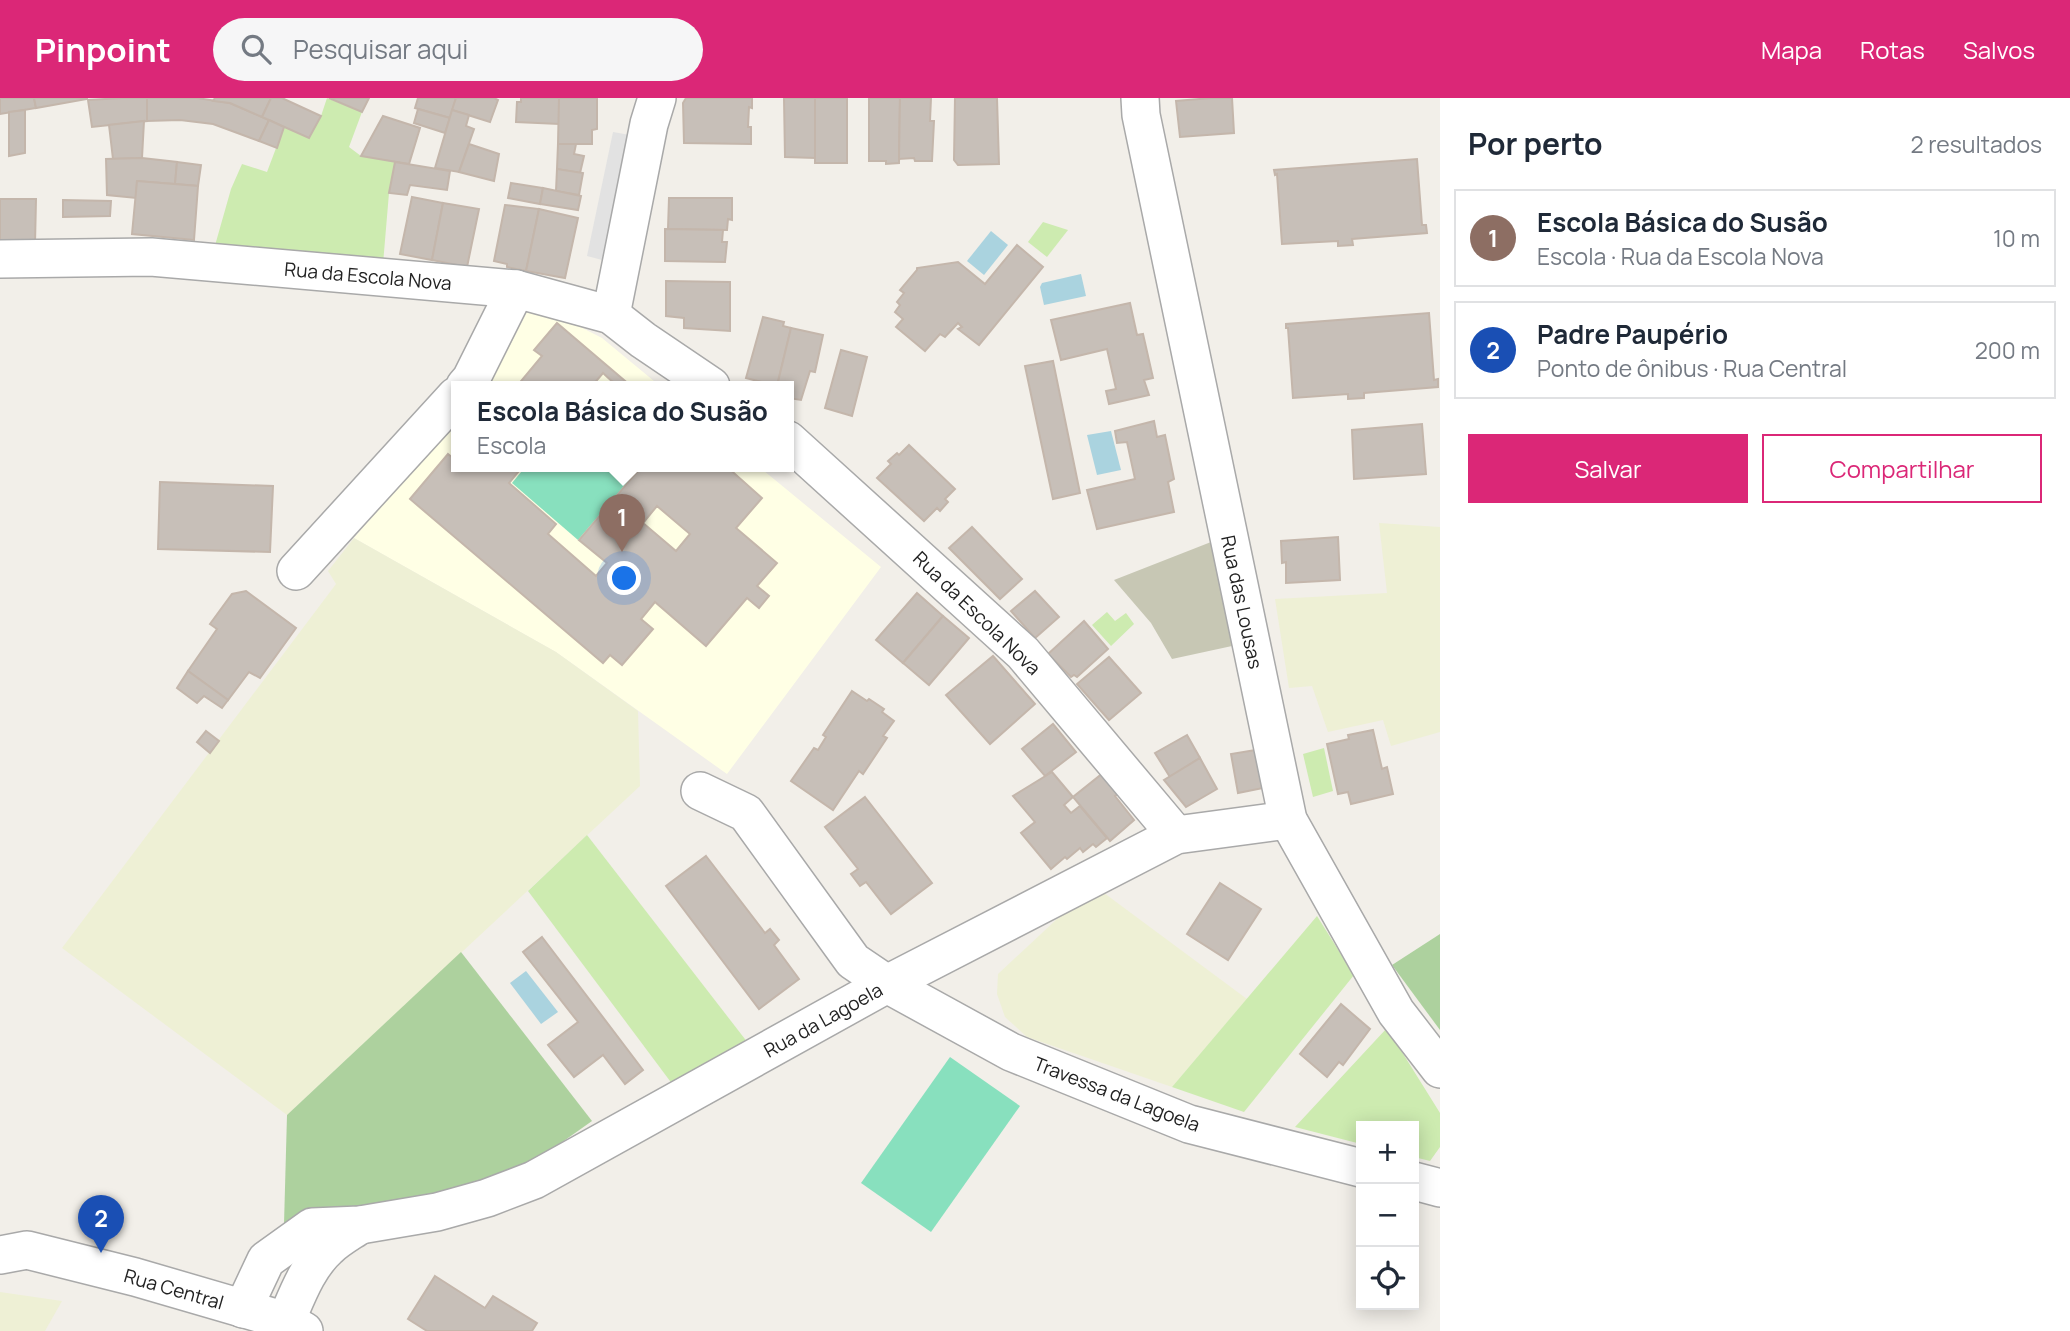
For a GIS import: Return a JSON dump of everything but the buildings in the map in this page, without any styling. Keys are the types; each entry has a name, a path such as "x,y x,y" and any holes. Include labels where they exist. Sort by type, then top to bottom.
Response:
{"street":[{"path":"611,315 649,124 657,98"},
{"name":"Rua das Lousas","path":"1140,98 1141,115 1287,820 1396,1012 1440,1069"},
{"name":"Rua da Escola Nova","path":"0,259 151,257 516,289 611,315 704,381"},
{"path":"470,381 516,289"},
{"path":"296,570 451,401"},
{"name":"Rua da Escola Nova","path":"794,445 1023,653 1176,835"},
{"name":"Travessa da Lagoela","path":"700,791 746,813 853,961 887,984 1011,1052 1189,1124 1356,1167"},
{"name":"Rua da Lagoela","path":"243,1309 266,1260 312,1227 360,1225 438,1212 487,1198 534,1180 887,984 1176,835 1287,820"},
{"path":"1419,1182 1440,1188"},
{"name":"Rua da Lagoela","path":"295,1326 303,1281 327,1248 360,1225"},
{"name":"Rua Central","path":"0,1255 27,1250 135,1277 295,1326"}],"shaded area":[{"path":"613,132 647,138 621,265 587,256"},
{"path":"527,312 555,314 602,338 654,381 486,381 504,357"},
{"path":"451,425 451,472 765,472 881,567 727,774 556,652 354,538"},
{"path":"1379,523 1440,527 1440,732 1391,746 1383,720 1328,732 1312,686 1289,688 1275,599 1387,593"},
{"path":"354,538 556,652 638,711 640,786 287,1115 62,948 336,584 328,571"},
{"path":"1211,542 1232,646 1172,659 1151,623 1114,580"},
{"path":"1100,890 1247,999 1172,1087 1027,1037 1005,1017 997,994 998,974 1057,919"},
{"path":"0,1292 62,1301 45,1331 0,1331"}],"green space":[{"path":"327,98 362,112 349,147 361,156 395,162 389,193 383,264 214,249 231,189 242,164 267,172 284,127 309,138"},
{"path":"1043,222 1068,230 1047,257 1028,242"},
{"path":"521,472 636,472 578,540 512,483"},
{"path":"1107,612 1115,621 1126,613 1134,624 1111,646 1092,625"},
{"path":"1324,748 1333,791 1313,797 1303,754"},
{"path":"587,835 748,1043 673,1085 528,891"},
{"path":"1317,916 1354,975 1244,1112 1172,1087"},
{"path":"1440,934 1440,1030 1392,965"},
{"path":"461,952 592,1121 510,1179 284,1224 287,1115"},
{"path":"1387,1028 1440,1113 1440,1147 1430,1161 1419,1158 1419,1121 1356,1121 1356,1143 1295,1127"},
{"path":"950,1057 1020,1106 931,1232 861,1183"}],"water":[{"path":"991,231 1008,245 984,275 967,261"},
{"path":"1081,274 1086,296 1044,305 1040,287 1042,283"},
{"path":"1111,431 1121,470 1097,475 1087,435"},
{"path":"526,971 558,1012 541,1024 510,983"}],"place":[{"name":"Escola Básica do Susão","path":"622,552"},
{"name":"Padre Paupério","path":"101,1253"}]}
